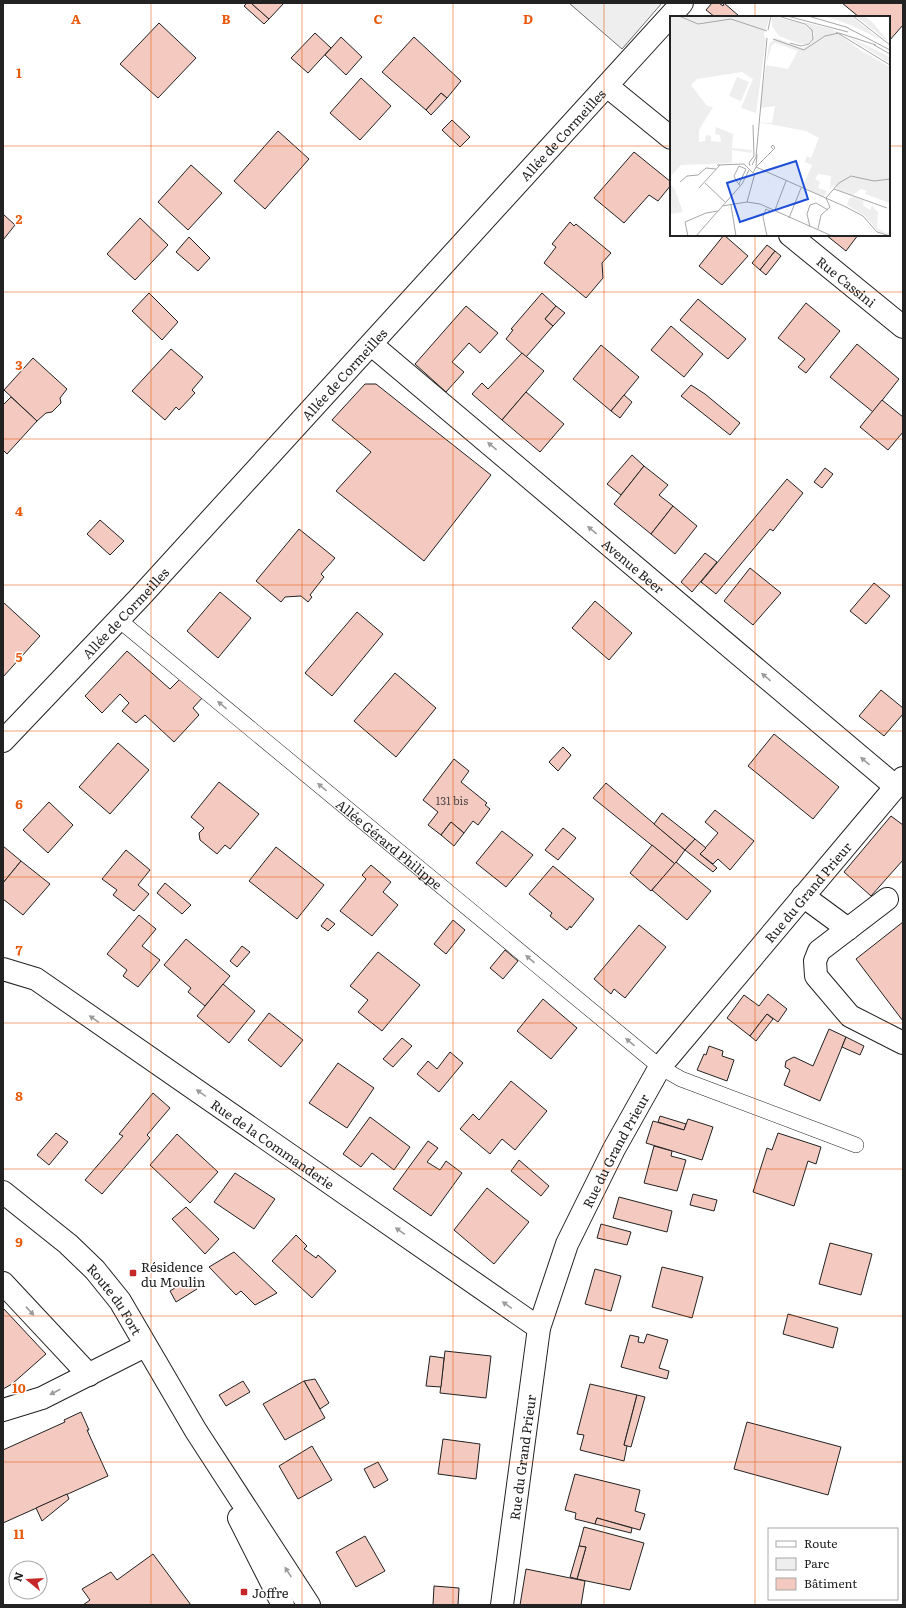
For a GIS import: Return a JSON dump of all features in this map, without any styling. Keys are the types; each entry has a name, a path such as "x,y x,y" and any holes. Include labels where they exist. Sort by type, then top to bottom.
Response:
{"street":[{"name":"Allée de Cormeilles","path":"670,16 682,3"},
{"name":"Allée de Cormeilles","path":"3,741 119,620 372,345 548,149 670,16"},
{"path":"607,86 670,137"},
{"name":"Rue Cassini","path":"791,236 903,327"},
{"name":"Avenue Beer","path":"372,345 899,782"},
{"name":"Rue du Grand Prieur","path":"502,1605 539,1328 567,1244 614,1149 660,1067 899,782"},
{"path":"803,896 848,929"},
{"path":"887,899 819,951 815,961 816,976 850,1016 903,1043"},
{"name":"Rue de la Commanderie","path":"3,969 36,979 539,1328"},
{"name":"Route du Fort","path":"3,1192 68,1244 95,1270 120,1301 196,1431 309,1605"},
{"path":"3,1282 89,1375"},
{"path":"3,1410 42,1398 145,1346"},
{"name":"Route du Fort","path":"196,1431 283,1605"}],"lane":[{"name":"Allée Gérard Philippe","path":"119,620 660,1067 681,1079 856,1145"}],"green space":[{"path":"569,3 662,3 622,49"}],"building":[{"path":"247,3 251,3 269,19 264,24 244,6"},
{"path":"251,3 284,3 269,19"},
{"path":"712,3 719,3 723,6 724,3 739,16 714,16 706,10"},
{"path":"842,3 903,3 903,25 890,40 890,16 858,16"},
{"path":"159,23 196,58 158,98 120,64"},
{"path":"315,33 331,48 308,73 291,58"},
{"path":"341,37 362,57 346,75 325,55"},
{"path":"414,37 461,81 447,98 441,93 426,110 382,72"},
{"path":"361,78 391,106 360,140 330,113"},
{"path":"441,93 447,98 431,115 426,110"},
{"path":"452,120 470,137 460,147 442,130"},
{"path":"278,131 309,159 265,209 234,181"},
{"path":"634,152 670,181 670,186 658,201 649,195 624,223 594,198"},
{"path":"191,165 222,193 188,230 158,202"},
{"path":"3,214 15,225 3,240"},
{"path":"140,218 168,245 135,280 107,254"},
{"path":"570,222 574,226 576,224 611,253 602,263 603,278 586,298 544,263 556,247 552,244"},
{"path":"723,236 725,236 748,256 722,285 699,266"},
{"path":"827,236 857,236 846,251"},
{"path":"189,237 210,258 198,271 176,252"},
{"path":"767,245 775,251 760,270 752,263"},
{"path":"775,251 781,256 766,275 760,270"},
{"path":"149,293 178,322 162,340 132,311"},
{"path":"542,293 556,306 545,319 553,326 526,357 506,339 513,330 511,329"},
{"path":"698,299 746,339 728,359 680,320"},
{"path":"806,303 840,331 806,373 798,367 805,359 778,338"},
{"path":"466,306 498,333 480,353 469,343 452,362 464,372 446,392 415,364"},
{"path":"556,306 565,313 553,326 545,319"},
{"path":"671,326 703,354 684,377 651,350"},
{"path":"857,344 899,379 873,412 830,377"},
{"path":"601,345 639,377 611,411 573,379"},
{"path":"171,349 203,377 192,390 195,393 179,410 176,407 165,420 132,391"},
{"path":"522,353 544,371 502,420 472,394 482,383 488,389"},
{"path":"33,358 67,389 60,398 61,403 52,412 46,413 37,421 4,390"},
{"path":"365,384 376,384 491,475 424,561 336,491 371,452 332,420"},
{"path":"691,385 705,394 740,423 730,435 681,396"},
{"path":"526,392 564,424 540,452 502,420"},
{"path":"624,395 632,402 620,418 611,411"},
{"path":"11,397 37,421 7,454 3,450 3,405"},
{"path":"882,400 903,417 903,432 888,450 860,427"},
{"path":"632,455 644,466 621,495 607,484"},
{"path":"644,466 668,485 659,495 673,506 651,534 614,504"},
{"path":"825,468 833,474 822,488 814,482"},
{"path":"787,479 803,493 773,531 770,529 716,594 701,582"},
{"path":"673,506 697,526 675,554 651,534"},
{"path":"100,520 124,541 110,555 87,534"},
{"path":"299,529 335,558 321,574 324,577 310,595 312,597 308,602 301,596 285,597 281,602 256,581"},
{"path":"705,553 717,562 692,592 681,582"},
{"path":"750,568 781,593 753,625 724,601"},
{"path":"874,583 890,596 866,624 850,611"},
{"path":"220,592 251,618 218,658 187,631"},
{"path":"595,601 632,633 609,660 572,628"},
{"path":"3,602 40,636 3,677"},
{"path":"357,612 383,634 332,696 305,673"},
{"path":"127,651 170,689 180,679 203,697 193,708 199,715 174,742 145,715 136,723 122,711 129,703 120,694 102,713 85,696"},
{"path":"395,673 436,708 396,757 354,721"},
{"path":"881,690 903,708 903,714 884,736 859,716"},
{"path":"774,734 839,787 813,819 748,766"},
{"path":"118,743 149,770 110,814 79,787"},
{"path":"563,747 571,755 558,771 549,762"},
{"path":"454,759 469,771 461,782 487,803 485,805 490,809 478,825 473,821 464,833 451,822 441,835 428,825 438,812 423,800"},
{"path":"219,782 259,814 230,849 225,845 217,854 200,840 199,833 204,828 191,817"},
{"path":"606,783 685,850 675,864 593,798"},
{"path":"49,802 73,825 48,853 23,830"},
{"path":"715,810 754,841 730,870 718,859 713,864 700,854 718,833 705,822"},
{"path":"662,813 695,839 685,850 654,824"},
{"path":"891,816 903,825 903,860 871,896 844,872"},
{"path":"451,822 464,833 454,846 441,835"},
{"path":"563,828 576,838 558,860 545,850"},
{"path":"502,831 533,855 506,887 476,863"},
{"path":"695,839 706,848 700,854 717,868 713,872 685,850"},
{"path":"652,845 675,864 651,891 630,873"},
{"path":"3,846 21,861 3,883"},
{"path":"276,847 324,885 297,919 249,881"},
{"path":"126,850 150,870 138,885 149,894 134,911 113,895 117,890 102,879"},
{"path":"21,861 50,884 23,915 3,899 3,883"},
{"path":"676,862 711,891 687,920 652,890"},
{"path":"371,865 391,882 383,892 398,905 372,936 340,911 366,879 362,875"},
{"path":"553,866 594,899 571,928 570,926 567,930 550,916 552,913 529,894"},
{"path":"165,883 191,905 182,914 157,893"},
{"path":"139,915 156,929 142,946 160,960 138,987 123,976 127,970 107,954"},
{"path":"327,918 335,924 328,931 321,926"},
{"path":"453,920 465,930 446,954 434,944"},
{"path":"903,922 903,1021 856,959"},
{"path":"639,925 666,947 625,998 614,989 611,994 594,979"},
{"path":"186,939 230,976 205,1006 188,992 191,988 164,965"},
{"path":"242,946 250,952 237,967 230,961"},
{"path":"505,950 518,961 503,979 490,968"},
{"path":"378,952 420,985 382,1031 358,1012 368,1000 350,986"},
{"path":"223,984 255,1011 229,1043 197,1016"},
{"path":"768,994 787,1009 778,1022 767,1014 750,1036 727,1018 744,995 759,1006"},
{"path":"543,999 577,1028 551,1059 517,1031"},
{"path":"269,1013 303,1040 281,1067 248,1040"},
{"path":"767,1014 773,1019 756,1041 750,1036"},
{"path":"829,1029 846,1037 820,1101 784,1085 790,1070 785,1067 786,1061 794,1057 813,1066"},
{"path":"846,1037 864,1046 860,1055 842,1047"},
{"path":"402,1038 412,1046 393,1067 383,1059"},
{"path":"709,1046 723,1051 722,1056 734,1060 727,1081 697,1070 704,1054 706,1055"},
{"path":"450,1052 463,1063 439,1092 417,1074 428,1061 437,1069"},
{"path":"338,1063 374,1088 347,1128 309,1103"},
{"path":"511,1081 547,1111 515,1150 502,1139 490,1154 460,1129 473,1114 479,1120"},
{"path":"153,1093 170,1108 147,1135 150,1138 102,1194 85,1180 123,1136 119,1134"},
{"path":"660,1116 686,1124 684,1130 658,1122"},
{"path":"370,1117 410,1147 394,1170 372,1153 361,1167 343,1154"},
{"path":"688,1119 713,1127 702,1160 646,1143 653,1121 684,1130"},
{"path":"56,1133 68,1142 49,1165 37,1155"},
{"path":"778,1133 821,1147 816,1164 808,1161 794,1206 753,1192 767,1148 772,1150"},
{"path":"177,1134 218,1172 190,1203 150,1165"},
{"path":"428,1141 438,1148 427,1162 440,1170 446,1161 462,1173 431,1216 393,1189"},
{"path":"654,1146 672,1151 671,1156 686,1160 677,1191 644,1183"},
{"path":"519,1160 549,1186 541,1196 511,1171"},
{"path":"235,1173 275,1199 254,1229 214,1202"},
{"path":"487,1188 529,1222 494,1264 454,1230"},
{"path":"693,1194 717,1200 714,1211 690,1205"},
{"path":"619,1197 672,1211 667,1232 613,1218"},
{"path":"186,1207 219,1239 205,1254 172,1219"},
{"path":"601,1224 631,1232 627,1245 597,1238"},
{"path":"296,1235 307,1246 304,1249 316,1258 318,1255 336,1271 312,1298 272,1261"},
{"path":"830,1243 872,1254 861,1295 819,1284"},
{"path":"234,1252 277,1293 255,1305 241,1291 236,1295 209,1267"},
{"path":"662,1267 703,1277 692,1318 652,1307"},
{"path":"595,1269 621,1276 611,1311 585,1304"},
{"path":"191,1278 197,1289 176,1302 170,1291"},
{"path":"3,1308 46,1354 12,1384 3,1389"},
{"path":"788,1314 838,1328 833,1348 783,1334"},
{"path":"647,1334 668,1340 659,1368 669,1371 667,1379 621,1367 630,1335 639,1337 638,1342 644,1343"},
{"path":"445,1351 491,1356 486,1398 440,1393"},
{"path":"430,1356 444,1358 441,1387 426,1386"},
{"path":"315,1379 329,1403 320,1409 304,1381"},
{"path":"243,1381 250,1392 226,1406 219,1395"},
{"path":"304,1381 325,1418 285,1440 263,1404"},
{"path":"590,1384 637,1395 624,1445 627,1446 624,1461 580,1450 584,1435 577,1434"},
{"path":"637,1395 645,1397 631,1447 624,1445"},
{"path":"81,1412 89,1430 87,1430 108,1476 3,1523 3,1450 65,1422 64,1420"},
{"path":"747,1422 841,1447 828,1495 734,1469"},
{"path":"443,1439 480,1444 476,1479 438,1474"},
{"path":"312,1446 332,1480 298,1499 279,1466"},
{"path":"378,1462 388,1480 374,1488 364,1469"},
{"path":"575,1474 640,1490 635,1511 645,1514 640,1530 597,1518 595,1524 575,1519 576,1513 565,1510"},
{"path":"67,1494 69,1499 42,1521 36,1508"},
{"path":"597,1518 632,1528 631,1533 595,1524"},
{"path":"584,1527 644,1543 630,1590 577,1579 586,1547 579,1546"},
{"path":"365,1536 385,1571 356,1587 336,1552"},
{"path":"579,1546 586,1547 577,1579 570,1577"},
{"path":"153,1554 191,1605 83,1605 90,1600 82,1589 111,1572 117,1580"},
{"path":"526,1569 585,1581 581,1605 520,1605"},
{"path":"434,1586 459,1588 458,1605 433,1605"}],"place":[{"name":"Résidence du Moulin","path":"133,1273"},
{"name":"Joffre","path":"244,1592"}]}
